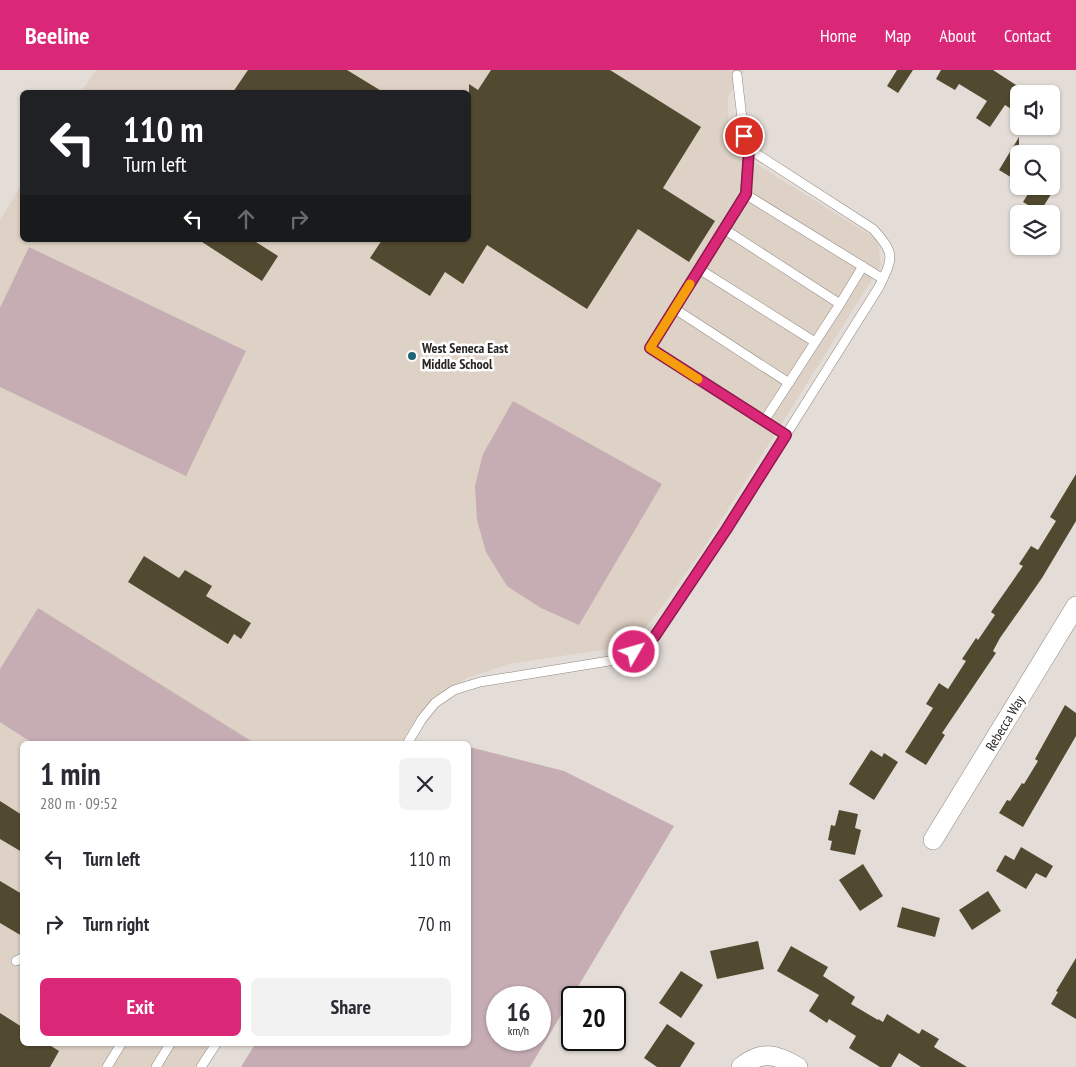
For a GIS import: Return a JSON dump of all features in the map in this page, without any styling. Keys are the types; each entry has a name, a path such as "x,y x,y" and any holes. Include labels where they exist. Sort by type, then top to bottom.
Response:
{"street":[{"name":"Rebecca Way","path":"933,840 1076,606"},
{"path":"740,1067 748,1060 771,1055 782,1058 798,1067"}],"lane":[{"path":"737,72 744,136 749,149 746,194 650,348 786,435"},
{"path":"408,741 435,703 454,690 480,682 609,661 634,652 655,636 726,530 883,279 889,266 891,254 886,244 873,229 749,149"},
{"path":"746,194 883,279"},
{"path":"724,229 840,304"},
{"path":"764,421 863,266"},
{"path":"699,269 815,342"},
{"path":"675,309 789,383"},
{"path":"107,1067 120,1046"},
{"path":"156,1067 169,1046"},
{"path":"201,1067 215,1046"}],"shaded area":[{"name":"West Seneca East Middle School","path":"96,70 745,70 728,97 729,147 878,240 881,265 705,546 659,611 638,636 608,649 509,664 467,678 420,713 402,741 20,741 20,1046 209,1046 196,1067 0,1067 0,220 20,187 20,242 471,242 471,90 82,90"},
{"path":"29,247 246,351 186,476 0,387 0,308"},
{"path":"513,401 662,484 579,625 541,608 507,586 486,552 477,520 475,486 483,454"},
{"path":"38,608 251,741 29,741 0,722 0,669"},
{"path":"471,748 564,771 674,826 578,986 561,986 561,1015 551,1032 551,986 486,986 486,1051 540,1051 530,1067 241,1067 254,1046 471,1046"}],"building":[{"path":"248,70 347,70 380,90 234,90"},
{"path":"491,70 610,70 701,127 663,188 715,221 689,262 638,229 587,309 487,245 463,284 445,272 430,296 370,258 381,242 471,242 471,90 469,90 469,84 478,90"},
{"path":"897,70 913,70 898,93 887,86"},
{"path":"941,70 993,70 1016,85 1010,85 1010,108 1005,105 990,127 976,118 987,101 959,84 955,90 936,79"},
{"path":"1019,137 1019,145 1014,145"},
{"path":"1010,152 1010,177 999,170"},
{"path":"1027,195 1051,195 1044,205 1028,205 1023,202"},
{"path":"202,242 256,242 278,256 262,281"},
{"path":"1076,474 1076,521 1042,578 1000,638 993,651 996,653 942,733 945,735 926,765 905,752 933,708 926,704 939,683 948,689 966,661 962,659 995,615 991,612 1023,566 1019,564 1031,546 1038,550 1056,521 1050,517"},
{"path":"144,556 179,578 185,570 212,586 206,596 251,623 241,639 234,634 228,644 128,582"},
{"path":"1065,705 1076,713 1076,736 1023,827 999,813 1007,800 1010,801 1022,783 1024,784 1038,761 1035,759"},
{"path":"871,750 882,757 884,753 898,762 874,800 849,784"},
{"path":"0,801 20,814 20,851 0,839"},
{"path":"839,810 858,814 855,828 861,830 855,855 830,850 832,841 828,840 831,825 835,826"},
{"path":"1021,847 1053,866 1046,878 1036,873 1026,889 996,871 1005,855 1014,860"},
{"path":"863,864 883,896 860,911 839,880"},
{"path":"0,881 20,893 20,935 0,923"},
{"path":"988,891 1001,911 972,930 959,910"},
{"path":"902,907 940,918 935,937 897,927"},
{"path":"758,941 764,969 717,979 710,951"},
{"path":"791,946 828,967 823,976 855,997 851,1004 883,1022 887,1014 919,1034 922,1029 939,1039 934,1047 967,1067 921,1067 899,1053 891,1067 880,1067 849,1048 856,1036 829,1019 827,1023 809,1011 819,995 777,971"},
{"path":"1076,958 1076,1019 1051,1004 1058,992 1056,991"},
{"path":"681,971 703,985 681,1018 659,1003"},
{"path":"0,1013 20,1026 20,1046 51,1046 59,1051 50,1067 0,1067"},
{"path":"667,1024 695,1043 680,1067 657,1067 644,1058"}],"slow traffic":[{"path":"690,284 650,348 698,379"}],"place":[{"name":"West Seneca East Middle School","path":"412,356"}],"route":[{"path":"634,652 655,636 726,530 786,435 650,348 746,194 749,149 744,136"}]}
